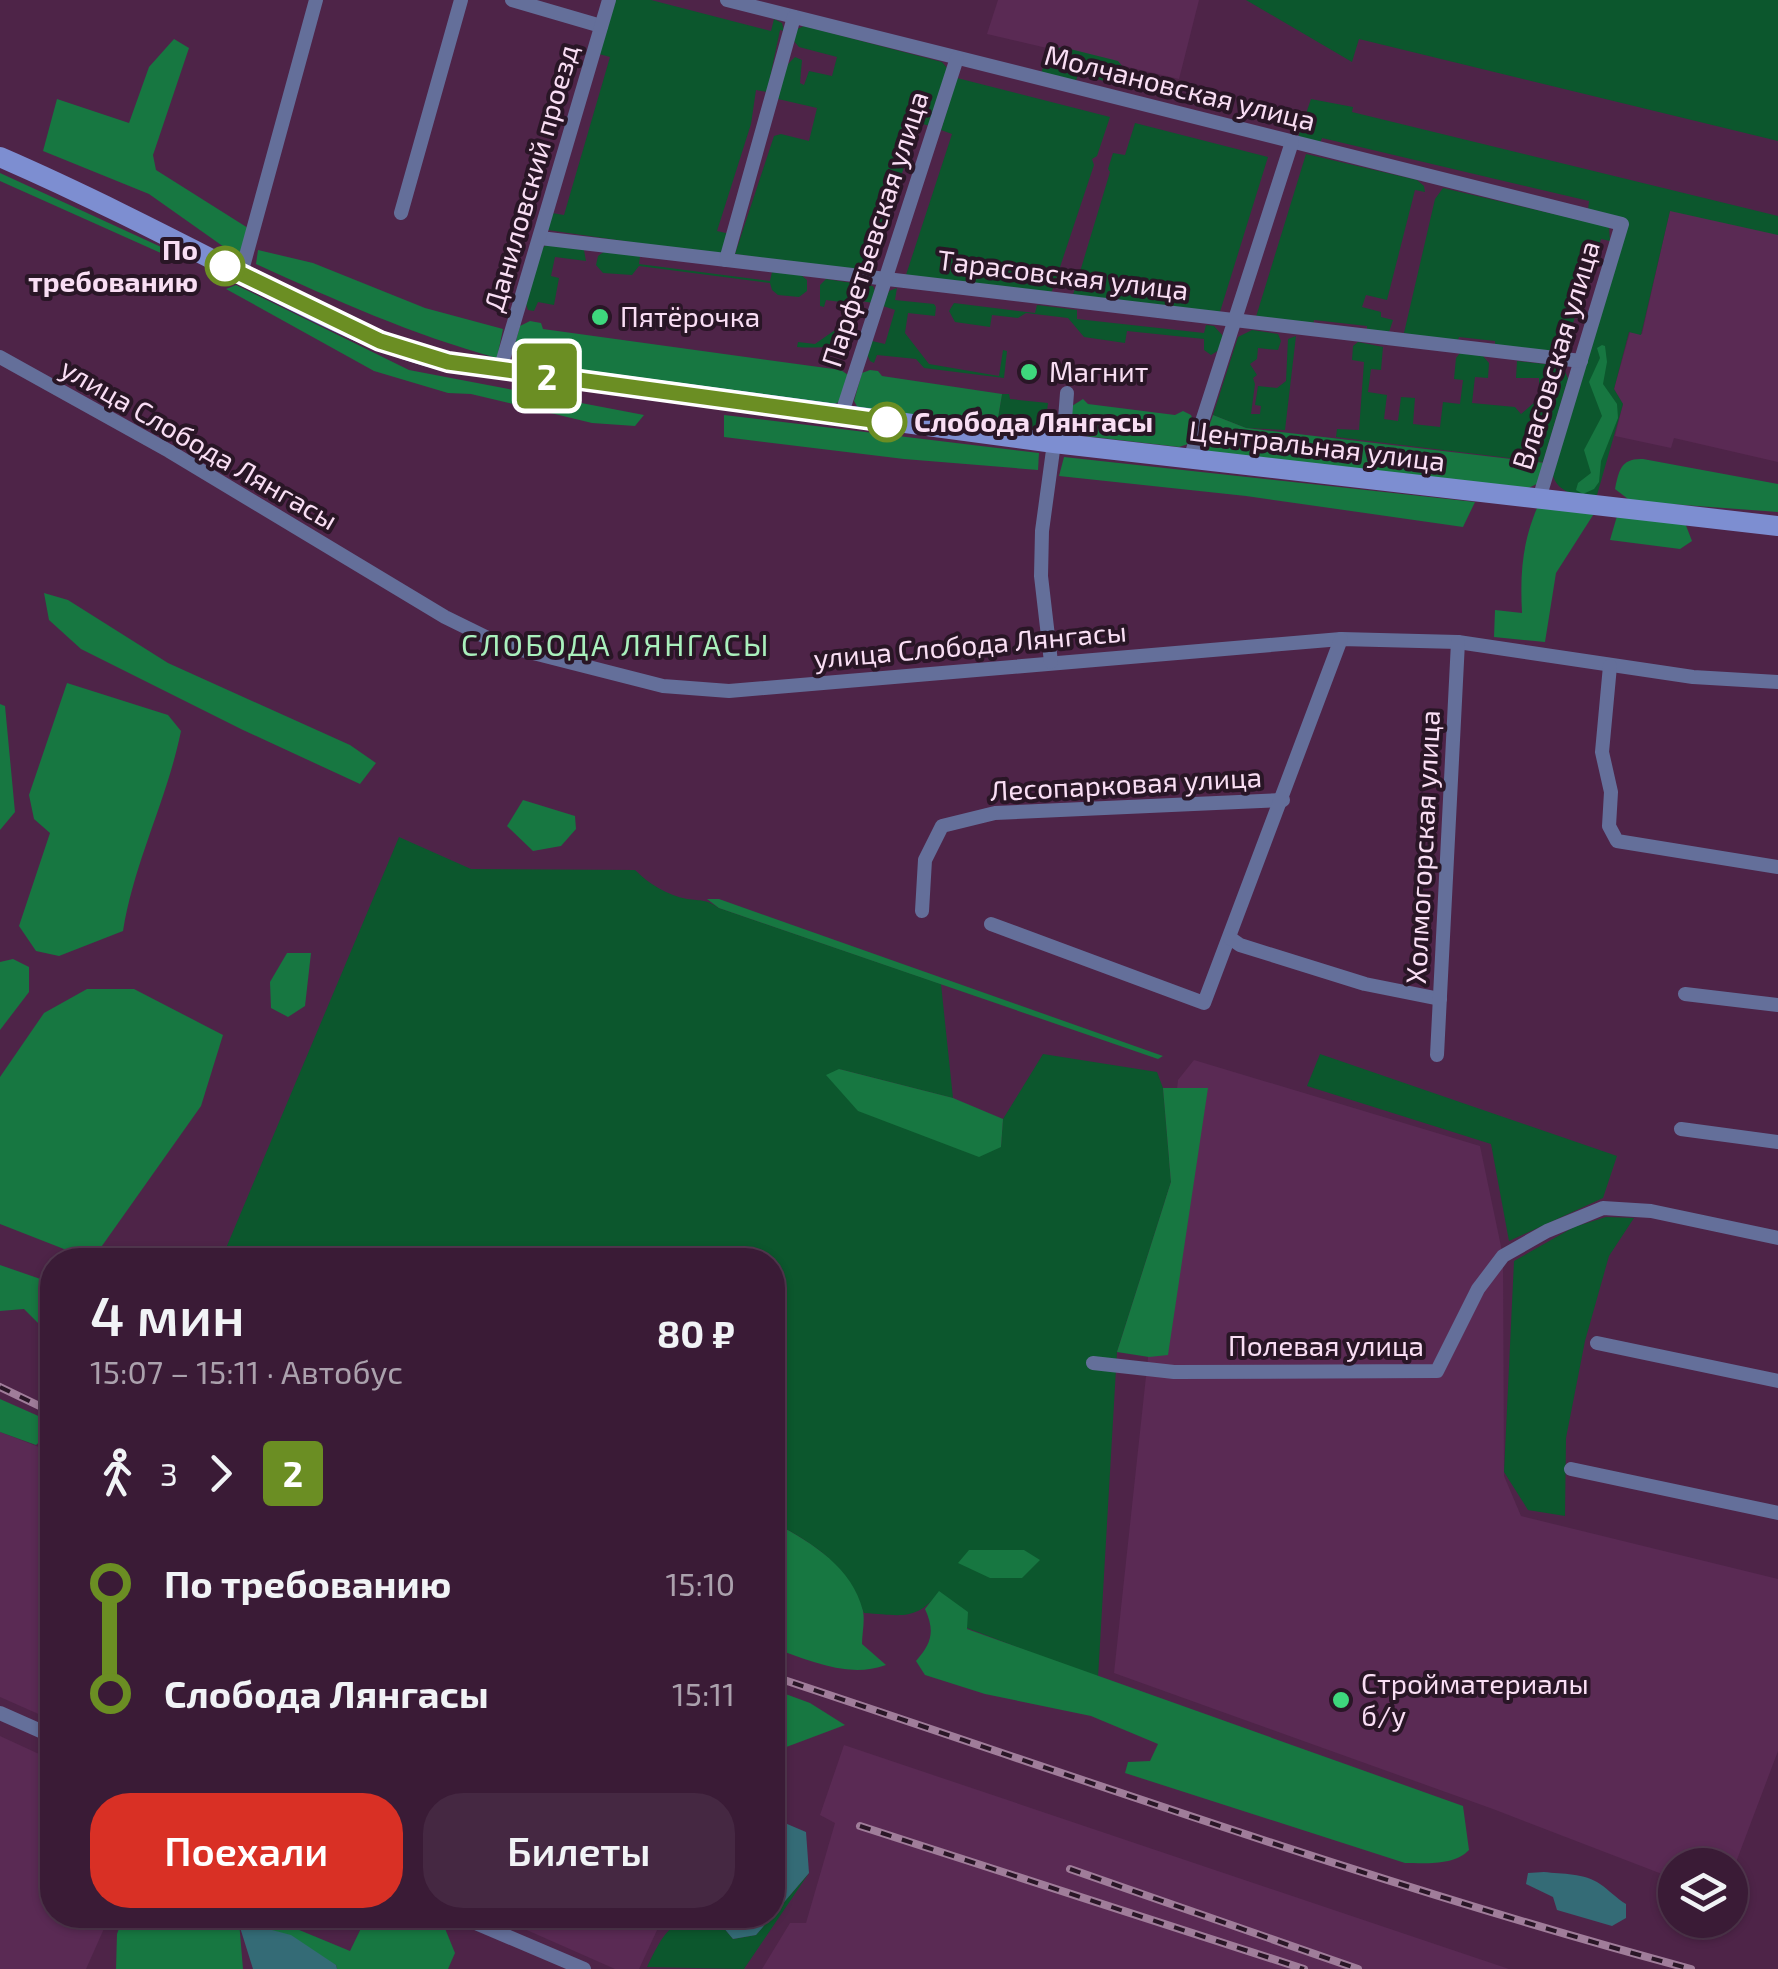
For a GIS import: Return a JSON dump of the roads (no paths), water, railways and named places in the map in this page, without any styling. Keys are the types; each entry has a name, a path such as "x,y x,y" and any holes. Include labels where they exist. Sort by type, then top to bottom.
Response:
{"street":[{"path":"241,274 316,0"},
{"path":"401,213 461,0"},
{"path":"512,0 601,26"},
{"name":"Даниловский проезд","path":"500,370 608,0"},
{"name":"Молчановская улица","path":"726,0 1622,224"},
{"path":"726,260 794,17"},
{"name":"Парфетьевская улица","path":"841,416 957,58"},
{"path":"1190,458 1292,142"},
{"name":"Центральная улица","path":"0,157 380,341 432,358 1059,444 1778,526"},
{"name":"Власовская улица","path":"1539,499 1622,224"},
{"name":"Тарасовская улица","path":"540,238 1581,361"},
{"name":"улица Слобода Лянгасы","path":"0,357 168,451 445,617 502,644 663,686 729,691 1341,639 1458,642 1693,677 1778,682"},
{"path":"1051,662 1041,576 1042,530 1067,393"},
{"path":"990,924 1204,1003 1341,639"},
{"name":"Холмогорская улица","path":"1437,1055 1458,642"},
{"path":"1610,666 1602,752 1610,792 1609,826 1616,840 1778,867"},
{"name":"Лесопарковая улица","path":"922,911 925,860 942,826 995,812 1283,800"},
{"path":"1230,938 1240,945 1365,984 1440,999"},
{"path":"1685,994 1778,1005"},
{"path":"1681,1129 1778,1142"},
{"name":"Полевая улица","path":"1093,1363 1174,1372 1437,1372 1478,1289 1503,1256 1547,1231 1603,1208 1651,1212 1778,1238"},
{"path":"1597,1343 1778,1381"},
{"path":"1571,1469 1778,1514"},
{"path":"0,1713 40,1731"},
{"path":"488,1928 584,1969"}],"railway":[{"path":"0,1387 40,1406"},
{"path":"785,1680 1345,1866 1691,1969"},
{"path":"860,1826 1304,1969"},
{"path":"1070,1869 1358,1969"}],"place":[{"name":"По требованию","path":"225,266"},
{"name":"Пятёрочка","path":"600,317"},
{"name":"Магнит","path":"1029,372"},
{"name":"Слобода Лянгасы","path":"887,422"},
{"name":"Стройматериалы б/у","path":"1341,1700"}],"district":[{"name":"СЛОБОДА ЛЯНГАСЫ","path":"616,646"}]}
